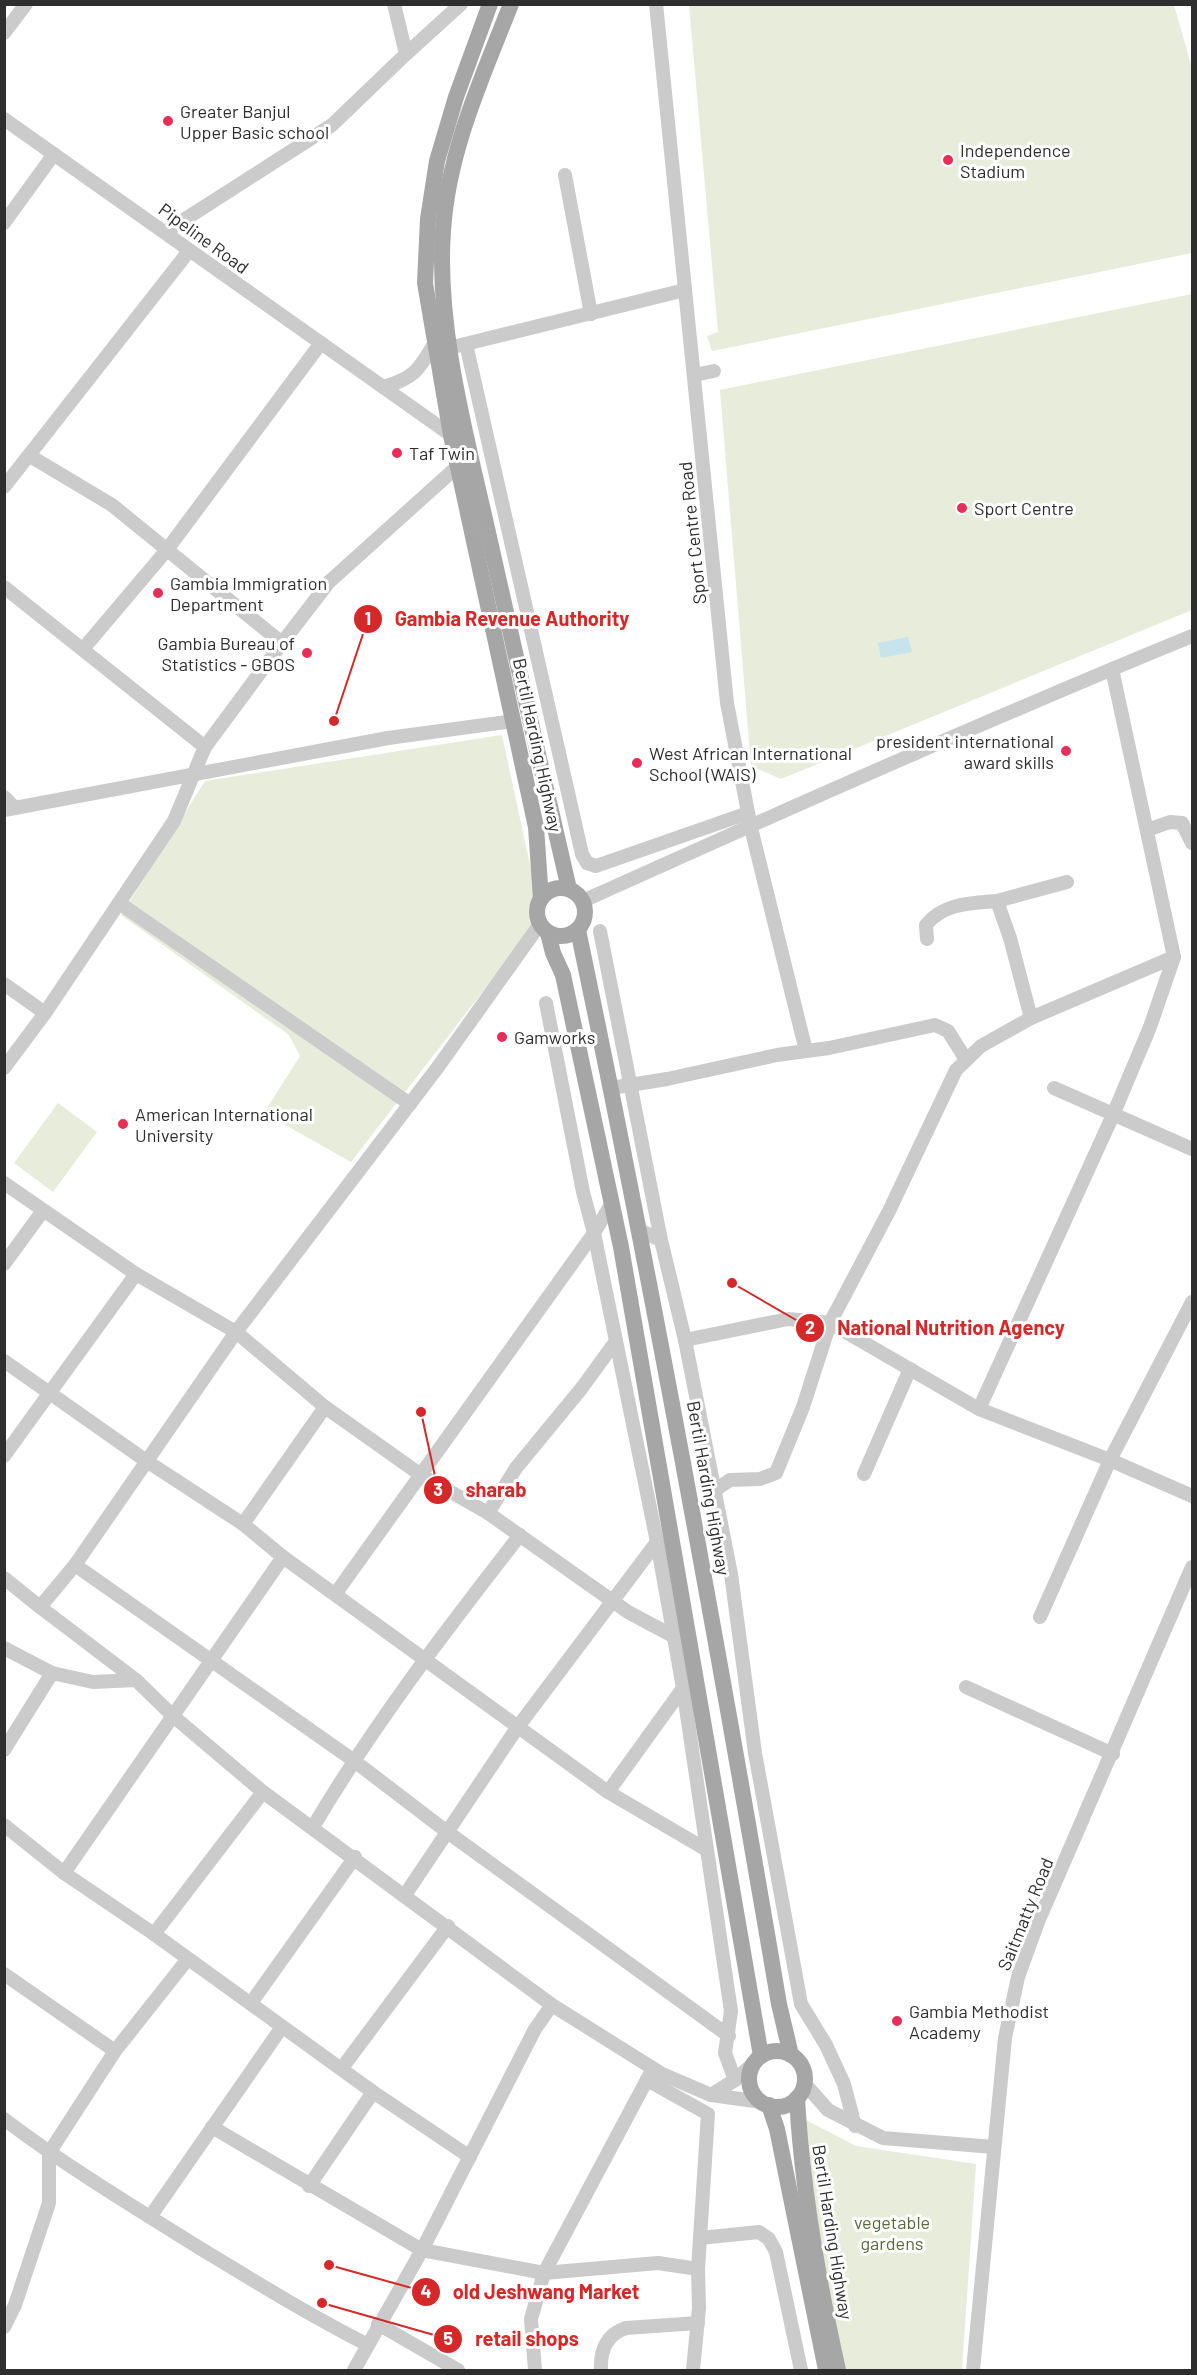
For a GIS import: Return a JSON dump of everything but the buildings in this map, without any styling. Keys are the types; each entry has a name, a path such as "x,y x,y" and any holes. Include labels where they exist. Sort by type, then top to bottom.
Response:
{"main road":[{"name":"Bertil Harding Highway","path":"490,4 446,126 431,192 425,247 425,283 450,345 451,435 536,827 541,899"},
{"name":"Bertil Harding Highway","path":"511,4 462,132 447,199 443,229 442,283 450,345 471,460 569,889"},
{"path":"544,928 567,936 578,930 586,913 583,901 569,889 556,888 541,899 537,911 552,953 563,975 612,1203 758,2058"},
{"name":"Bertil Harding Highway","path":"578,930 641,1232 722,1663 779,2004 791,2055"},
{"path":"776,2051 791,2055 802,2067 801,2091 784,2106 765,2104 752,2090 749,2083 752,2067 758,2058 776,2051"},
{"name":"Bertil Harding Highway","path":"801,2091 800,2151 810,2228 838,2370"},
{"name":"Bertil Harding Highway","path":"765,2104 777,2129 826,2370"}],"street":[{"path":"4,33 26,4"},
{"path":"393,4 406,54"},
{"path":"165,232 332,125 461,4"},
{"name":"Sport Centre Road","path":"656,4 727,703 751,828 806,1051"},
{"name":"Pipeline Road","path":"4,119 451,435"},
{"path":"4,224 54,154"},
{"path":"565,175 591,314"},
{"path":"4,487 189,251"},
{"path":"383,387 403,381 413,375 450,345 591,314 685,290"},
{"path":"83,650 166,551 321,344"},
{"path":"450,345 582,854 587,863 596,866 748,813"},
{"path":"694,375 714,371"},
{"path":"30,456 112,506 282,643"},
{"path":"4,1068 45,1013 174,821 205,747 282,643 329,582 458,466"},
{"path":"4,587 205,747"},
{"path":"583,901 751,828 813,797 1192,636"},
{"path":"979,1409 1113,1114 1150,1027 1174,957 1113,669"},
{"path":"4,797 10,809 388,738 514,721"},
{"path":"1147,830 1170,822 1182,823 1192,843"},
{"path":"927,939 926,925 933,916 946,909 997,901 1067,882"},
{"path":"997,901 1010,938 1031,1018"},
{"path":"119,903 410,1104"},
{"path":"40,1606 75,1565 145,1460 236,1332 544,928"},
{"path":"600,931 661,1240 685,1340 731,1574 756,1753 801,2004 826,2045 844,2084 855,2126"},
{"path":"715,1490 730,1480 760,1479 776,1473 802,1407 830,1323 889,1211 946,1087 965,1058 981,1046 1031,1018 1174,957"},
{"path":"4,984 45,1013"},
{"path":"546,1003 657,1542 683,1688 731,2012 725,2053 735,2080"},
{"path":"611,1088 935,1025 948,1031 965,1058"},
{"path":"1054,1088 1192,1149"},
{"path":"4,1183 42,1212 136,1274 236,1332 325,1407 421,1475 488,1513 614,1601 673,1636"},
{"path":"336,1593 487,1379 594,1233 612,1203"},
{"path":"4,1264 42,1212"},
{"path":"641,1232 661,1240"},
{"path":"4,1456 136,1274"},
{"path":"1040,1617 1110,1460 1192,1302"},
{"path":"685,1340 788,1319 830,1323 979,1409 1110,1460 1192,1496"},
{"path":"488,1513 516,1468 576,1395 616,1341"},
{"path":"4,1361 145,1460 243,1524 283,1557 336,1593 517,1728 608,1792 688,1841 707,1850"},
{"path":"864,1474 910,1369"},
{"path":"243,1524 325,1407"},
{"path":"313,1827 353,1760 424,1658 520,1535"},
{"path":"405,1895 517,1728 657,1542"},
{"path":"64,1873 283,1557"},
{"path":"75,1565 353,1760 446,1831 729,2036"},
{"name":"Saitmatty Road","path":"973,2370 1005,2038 1017,1977 1038,1922 1113,1754 1192,1567"},
{"path":"4,1578 136,1680 173,1716 263,1792 355,1857 552,2005 708,2114 698,2269 698,2323 693,2370"},
{"path":"4,1647 52,1673 93,1682 136,1680"},
{"path":"4,1750 52,1673"},
{"path":"608,1792 683,1688"},
{"path":"966,1688 1113,1754"},
{"path":"154,1934 263,1792"},
{"path":"4,1825 64,1873 154,1934 373,2092 470,2157"},
{"path":"252,2004 355,1857"},
{"path":"342,2068 448,1926"},
{"path":"4,2326 15,2305 49,2203 50,2153 115,2051 187,1960"},
{"path":"4,1974 115,2051"},
{"path":"354,2370 422,2250 535,2029 552,2005"},
{"path":"150,2217 282,2027"},
{"path":"711,2094 735,2080 758,2058"},
{"path":"650,2074 711,2094 765,2104"},
{"path":"535,2370 531,2319 544,2273 650,2074"},
{"path":"801,2091 855,2126 883,2138 994,2147"},
{"path":"309,2186 373,2092"},
{"path":"4,2119 50,2153 150,2217 317,2319 368,2345"},
{"path":"212,2127 309,2186 422,2250 544,2273 658,2263 698,2269"},
{"path":"700,2238 759,2232 769,2239 776,2252 801,2370"},
{"path":"601,2370 606,2342 616,2331 626,2328 698,2323"},
{"path":"378,2325 458,2370"}],"green space":[{"name":"Independence Stadium","path":"689,5 1174,5 1192,68 1192,253 712,351 707,336 718,332"},
{"name":"Sport Centre","path":"1192,294 1192,610 781,779 751,766 720,390"},
{"path":"502,735 541,916 351,1162 264,1113 300,1056 289,1035 121,915 205,781"},
{"path":"58,1103 97,1132 53,1192 14,1163"},
{"name":"vegetable gardens","path":"804,2119 856,2146 976,2164 962,2370 840,2370 796,2124"}],"water":[{"path":"908,637 912,652 881,658 878,643"}],"place":[{"name":"Greater Banjul Upper Basic school","path":"168,121"},
{"name":"Independence Stadium","path":"948,160"},
{"name":"Taf Twin","path":"397,453"},
{"name":"Sport Centre","path":"962,508"},
{"name":"Gambia Immigration Department","path":"158,593"},
{"name":"Gambia Bureau of Statistics - GBOS","path":"307,653"},
{"name":"Gambia Revenue Authority","path":"334,721"},
{"name":"president international award skills","path":"1066,751"},
{"name":"West African International School (WAIS)","path":"637,763"},
{"name":"Gamworks","path":"502,1037"},
{"name":"American International University","path":"123,1124"},
{"name":"National Nutrition Agency","path":"732,1283"},
{"name":"sharab","path":"421,1412"},
{"name":"Gambia Methodist Academy","path":"897,2021"},
{"name":"old Jeshwang Market","path":"329,2265"},
{"name":"retail shops","path":"322,2303"}]}
